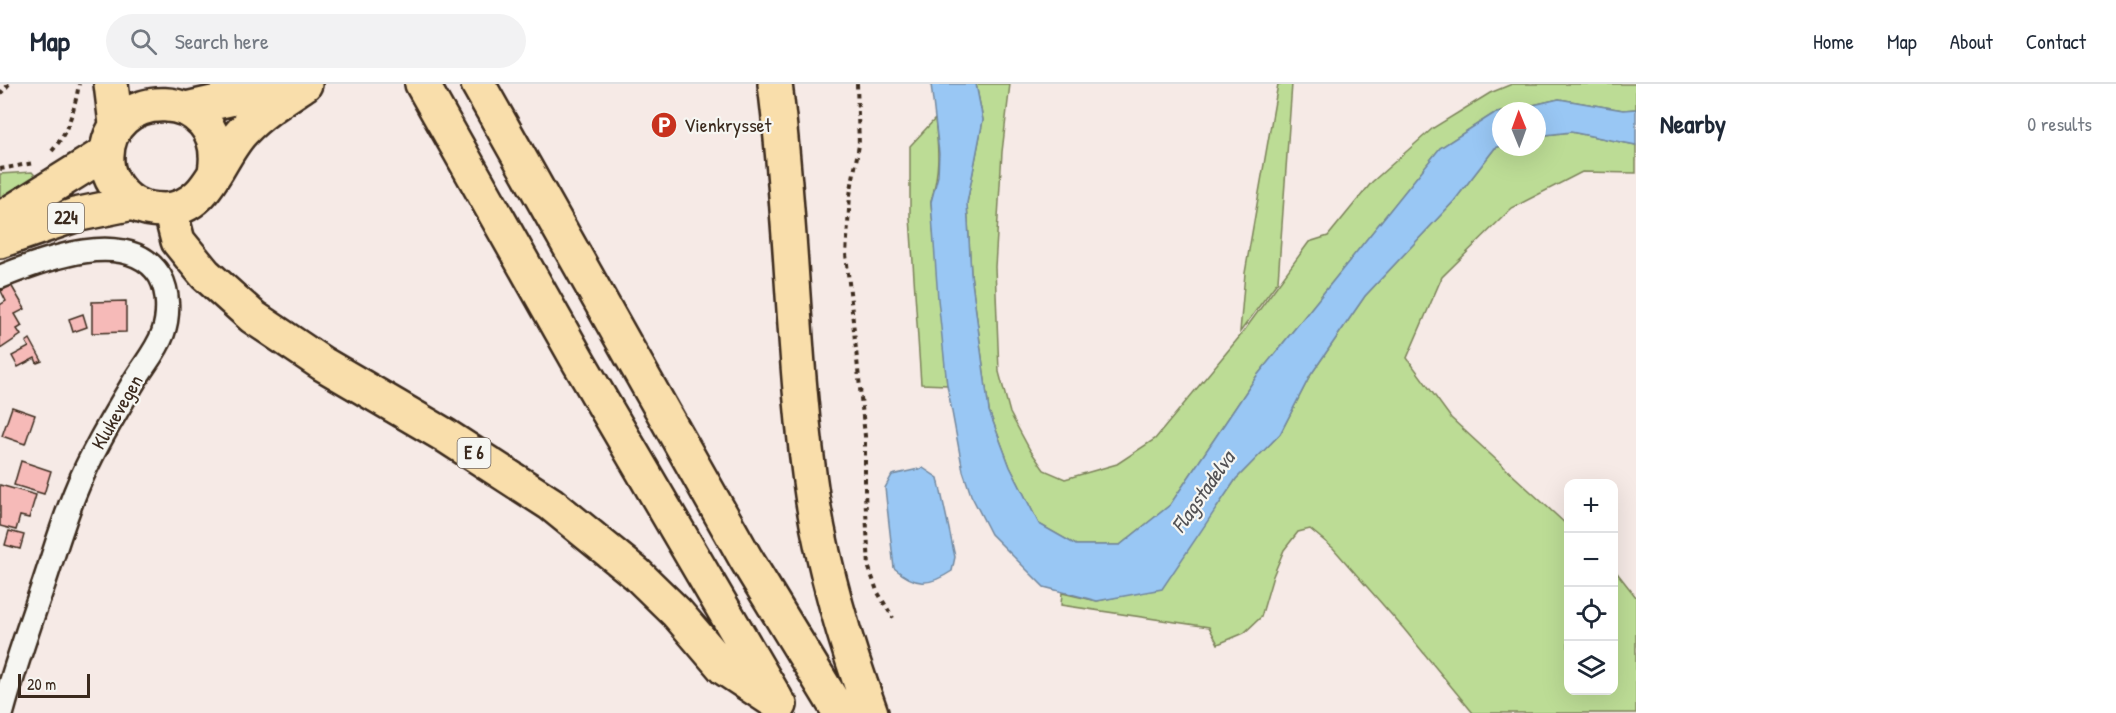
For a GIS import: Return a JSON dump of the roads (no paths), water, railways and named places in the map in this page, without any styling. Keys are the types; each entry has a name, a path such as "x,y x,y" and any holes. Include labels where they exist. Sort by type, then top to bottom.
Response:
{"main road":[{"path":"111,84 111,138 108,167 113,181 134,203"},
{"name":"224","path":"0,219 111,138 127,113 141,104 172,98 230,99 269,84"},
{"path":"170,210 185,206 198,197 208,186 243,131 259,116 305,84"},
{"name":"E 6","path":"422,84 580,364 782,709"},
{"path":"478,84 746,559 840,713"},
{"path":"775,84 805,436 814,502 834,597 871,713"},
{"path":"172,98 201,117 210,129 216,142 215,172"},
{"name":"224","path":"0,241 75,215 134,203 155,210 170,210"},
{"name":"E 6","path":"170,210 178,241 205,274 254,317 323,364 446,436 551,504 637,574 677,613 724,668 782,709"}],"street":[{"name":"Klukevegen","path":"0,277 45,260 85,251 113,249 136,256 154,267 167,295 163,333 93,451 74,495 2,713"}],"water":[{"name":"Flagstadelva","path":"931,84 976,84 983,120 967,203 971,274 989,411 1010,467 1039,524 1076,545 1120,545 1170,505 1256,377 1440,148 1492,115 1492,152 1454,201 1365,296 1310,376 1280,434 1236,479 1162,589 1097,601 1044,587 991,534 971,495 963,471 947,385 938,299 931,202 938,176 939,153"},
{"path":"1559,99 1623,110 1636,109 1636,145 1571,132 1546,135 1546,102"},
{"path":"923,468 938,478 955,557 952,571 929,582 915,581 894,568 885,488 892,475"}],"place":[{"name":"Vienkrysset","path":"664,125"}]}
